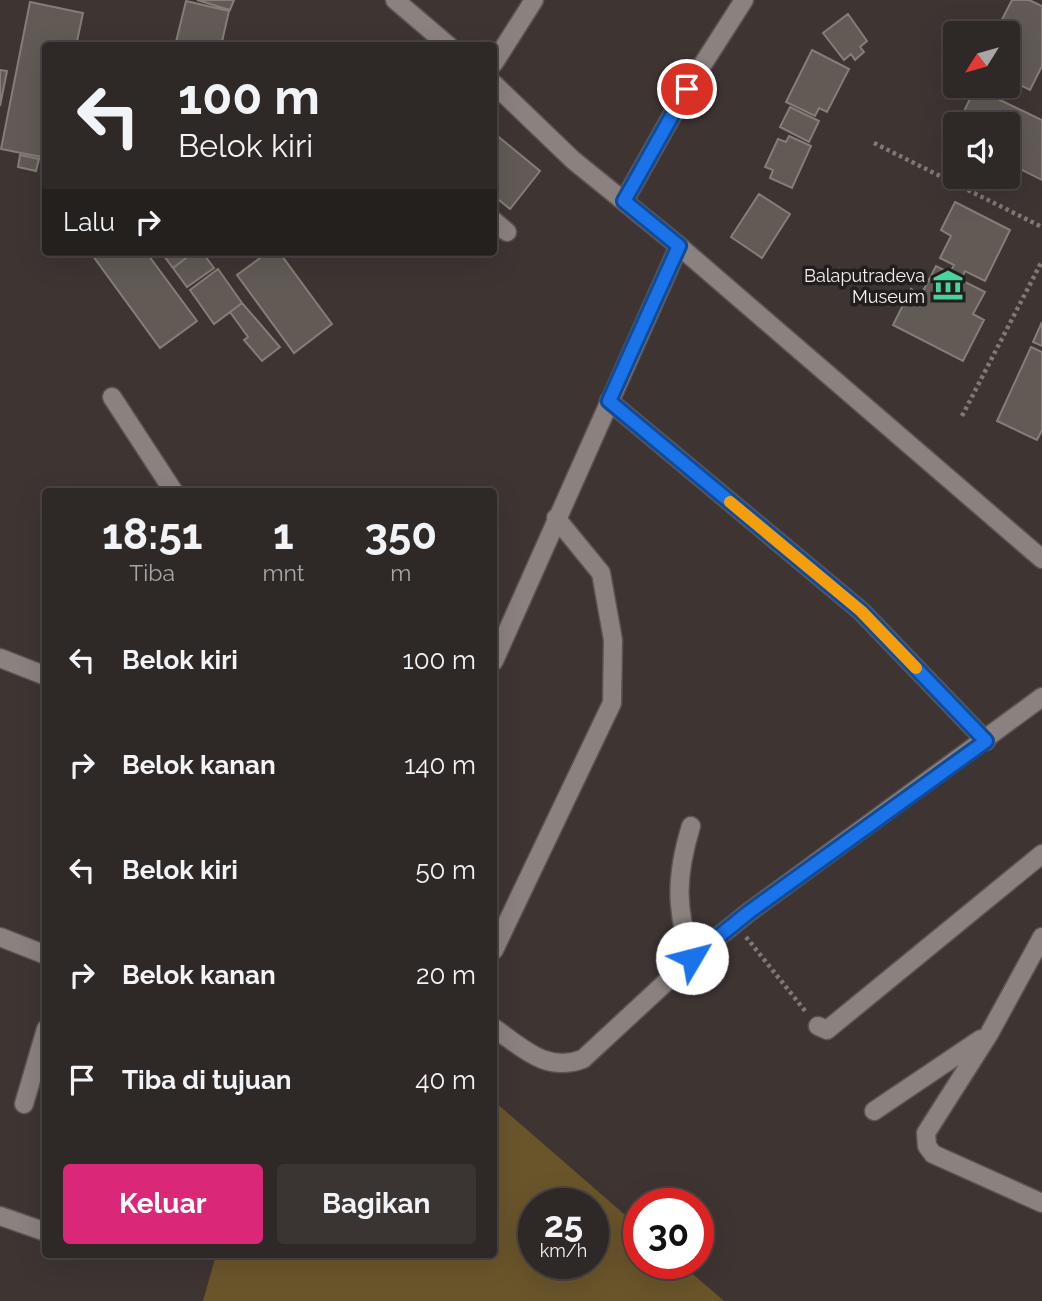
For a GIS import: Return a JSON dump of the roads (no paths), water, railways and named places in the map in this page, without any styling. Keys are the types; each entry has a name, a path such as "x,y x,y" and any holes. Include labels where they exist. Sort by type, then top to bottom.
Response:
{"street":[{"path":"395,0 444,42"},
{"path":"497,58 534,0"},
{"path":"624,201 687,89 744,0"},
{"path":"497,87 573,160 679,246 1042,559"},
{"path":"497,654 679,246"},
{"path":"112,397 171,488"},
{"path":"609,401 861,611 986,741"},
{"path":"497,944 612,703 613,640 601,573 556,518"},
{"path":"0,658 42,674"},
{"path":"497,1030 543,1061 564,1066 583,1059 692,958 1042,697"},
{"path":"691,826 679,867 678,898 682,932 692,958"},
{"path":"818,1026 827,1030 1042,854"},
{"path":"0,937 42,953"},
{"path":"1042,937 989,1034 926,1133 927,1146 933,1154 1042,1203"},
{"path":"874,1111 989,1034"},
{"path":"24,1104 42,1043"},
{"path":"0,1216 42,1231"}],"place":[{"name":"Balaputradeva Museum","path":"948,285"}]}
